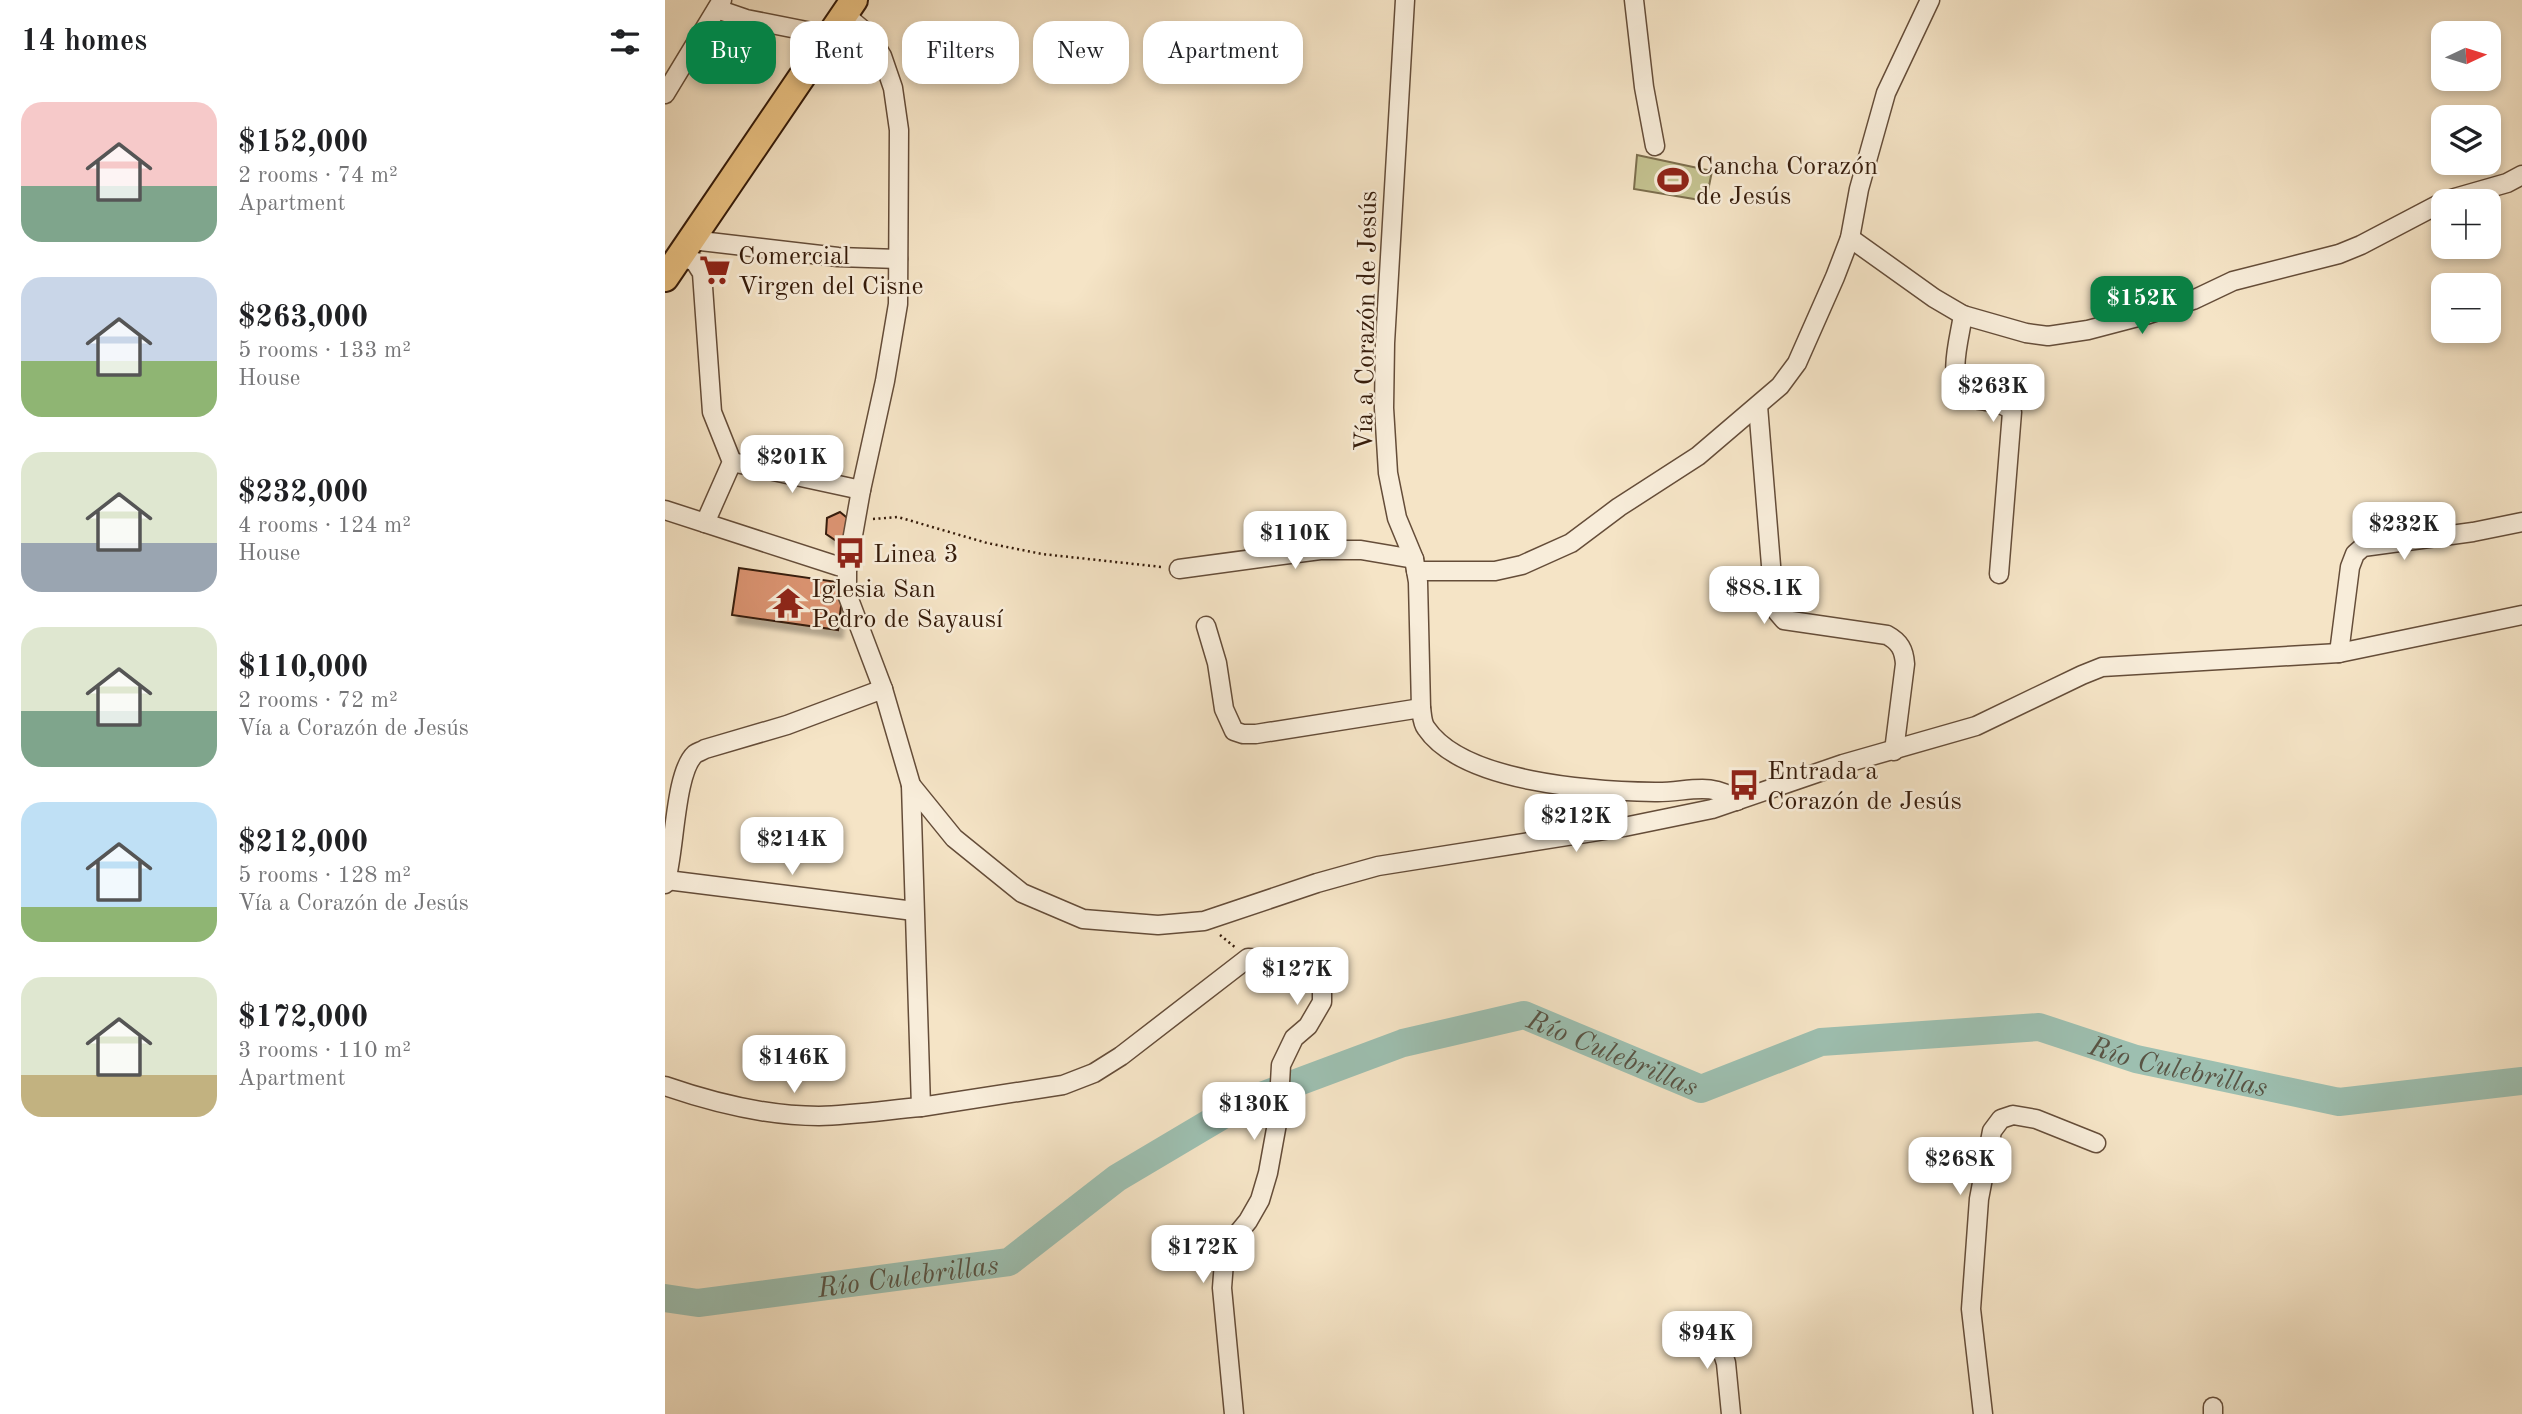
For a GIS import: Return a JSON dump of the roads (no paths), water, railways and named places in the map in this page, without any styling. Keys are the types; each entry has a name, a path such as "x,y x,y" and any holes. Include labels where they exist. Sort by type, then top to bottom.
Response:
{"main road":[{"path":"675,261 843,16"}],"street":[{"name":"Vía a Corazón de Jesús","path":"1405,0 1385,344 1384,408 1388,473 1397,518 1415,565 1424,726 1442,746 1485,766 1533,782 1648,792 1712,789 1726,792 1737,801"},
{"path":"1634,0 1644,87 1655,146"},
{"path":"1179,569 1297,552 1361,550 1415,565 1495,571 1522,565 1561,548 1698,456 1780,386 1797,363 1850,238 1859,189 1886,93 1930,0"},
{"path":"665,94 720,4 746,19 843,16 869,35 882,56 893,88 899,130 898,304 847,569 848,594 883,689 911,785 921,1107"},
{"path":"2487,189 2522,175"},
{"path":"1850,238 1934,298 1963,315 2026,333 2048,336 2088,330 2182,304 2233,281 2339,254 2431,209"},
{"path":"675,261 838,257 898,259"},
{"path":"675,261 695,262 702,273 712,412 731,462 705,523"},
{"path":"1963,315 1955,373 1958,389 1963,397 2001,404 2012,412 1999,575"},
{"path":"1758,406 1774,602 1778,613 1784,620 1887,635 1897,640 1904,652 1905,664 1894,751"},
{"path":"731,462 861,490"},
{"path":"665,510 847,569"},
{"path":"2339,653 2350,567 2355,554 2363,547 2473,532 2522,522"},
{"path":"911,785 954,838 1021,893 1083,919 1158,925 1204,921 1317,883 1378,866 1624,827 1712,809 1843,764 1976,726 2102,667 2339,653 2522,615"},
{"path":"1206,626 1217,663 1224,709 1234,731 1256,734 1421,708"},
{"path":"883,689 787,725 705,749 695,755 687,766 672,803 666,882 913,911"},
{"path":"665,1086 758,1111 816,1116 921,1107 1063,1085 1094,1073 1121,1056 1248,958 1281,960 1310,967 1322,979 1322,1002 1308,1026 1294,1038 1286,1051 1281,1065 1278,1118 1260,1200 1248,1221 1225,1249 1222,1289 1234,1414"},
{"path":"1983,1414 1971,1309 1979,1199 1992,1131 2001,1119 2013,1115 2036,1119 2096,1143"},
{"path":"1713,1322 1725,1363 1731,1414"}],"waterway":[{"name":"Río Culebrillas","path":"665,1298 698,1303 1009,1262 1117,1178 1245,1102 1403,1043 1524,1015 1701,1089 1821,1042 2039,1027 2136,1059 2339,1102 2522,1081"}],"place":[{"name":"Cancha Corazón de Jesús","path":"1673,180"},
{"name":"Comercial Virgen del Cisne","path":"715,270"},
{"name":"Linea 3","path":"850,553"},
{"name":"Iglesia San Pedro de Sayausí","path":"788,603"},
{"name":"Entrada a Corazón de Jesús","path":"1744,785"}]}
